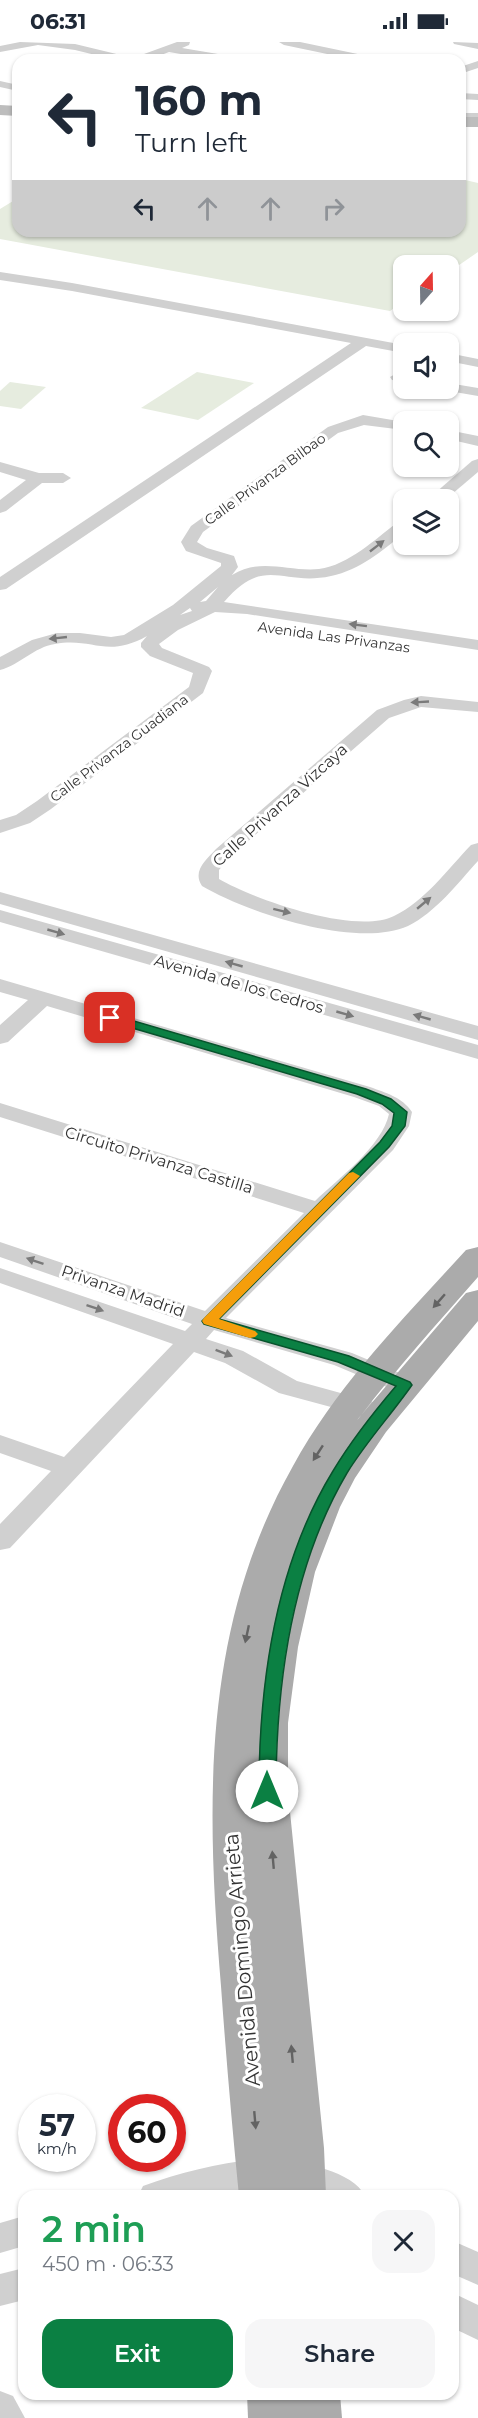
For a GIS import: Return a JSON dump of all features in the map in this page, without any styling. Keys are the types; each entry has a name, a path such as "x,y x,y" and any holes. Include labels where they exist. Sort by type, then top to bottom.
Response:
{"main road":[{"name":"Avenida Domingo Arrieta","path":"302,2185 301,2148 267,1791 267,1730 278,1653 293,1581 307,1539 378,1393 478,1257"},
{"name":"Avenida Domingo Arrieta","path":"261,2184 237,1944 230,1808 233,1731 239,1673 249,1624 264,1570 282,1521 311,1465 378,1393 478,1300"},
{"path":"272,2400 273,2418"},
{"path":"316,2400 317,2418"}],"street":[{"path":"0,49 38,42 105,54"},
{"path":"284,42 343,54"},
{"path":"458,42 478,46"},
{"path":"152,54 176,44 214,54"},
{"path":"0,276 81,288 393,347"},
{"path":"0,585 364,342"},
{"path":"459,359 478,363"},
{"path":"459,389 478,393"},
{"name":"Calle Privanza Bilbao","path":"201,605 230,567 228,560 192,548 189,542 196,529 333,430 363,420 393,424"},
{"path":"459,437 478,441"},
{"path":"448,489 478,464"},
{"path":"0,467 38,478 63,478"},
{"path":"0,508 38,478"},
{"path":"201,605 252,572 274,570 323,574 335,571 363,557 393,534"},
{"name":"Avenida Las Privanzas","path":"201,605 230,622 389,643 478,659"},
{"name":"Avenida Las Privanzas","path":"0,665 22,651 52,637 110,642 125,641 136,637 177,612 201,605 380,628 478,645"},
{"name":"Calle Privanza Guadiana","path":"0,827 22,819 44,805 197,689 203,671 156,652 150,647 150,643 201,605"},
{"name":"Calle Privanza Vizcaya","path":"478,707 419,701 400,705 384,714 223,853 209,869 209,882 222,891 246,901 330,923 373,928 404,920 432,896 478,849"},
{"name":"Avenida de los Cedros","path":"0,898 478,1033"},
{"name":"Avenida de los Cedros","path":"0,916 478,1052"},
{"path":"0,1541 209,1321 384,1145 399,1126 401,1112 387,1101 362,1092 43,998 5,992"},
{"path":"0,1037 43,998"},
{"name":"Circuito Privanza Castilla","path":"3,1115 319,1210"},
{"name":"Privanza Madrid","path":"0,1249 209,1321 344,1359 378,1393"},
{"name":"Privanza Madrid","path":"0,1275 234,1357 288,1387 378,1393"},
{"path":"256,1370 281,1342"},
{"path":"0,1444 68,1468"},
{"path":"208,2190 261,2184 302,2185 322,2182 337,2190"},
{"path":"0,2238 18,2233"},
{"path":"459,2254 478,2251"},
{"path":"459,2259 478,2270"},
{"path":"0,2290 18,2286"},
{"path":"459,2313 478,2324"},
{"path":"0,2408 6,2418"}],"shaded area":[{"path":"466,180 478,183 478,252 459,265 459,255 393,255 393,309 390,311 0,239 0,209 12,202 12,237 466,237"},
{"path":"197,372 254,383 198,420 141,408"},
{"path":"10,382 46,387 21,409 0,406 0,391"}],"slow traffic":[{"path":"250,1334 209,1321 353,1176"}],"route":[{"path":"110,1018 362,1092 387,1101 401,1112 399,1126 384,1145 209,1321 344,1359 405,1385 340,1472 320,1508 307,1539 293,1581 276,1664 267,1730 267,1791"}]}
